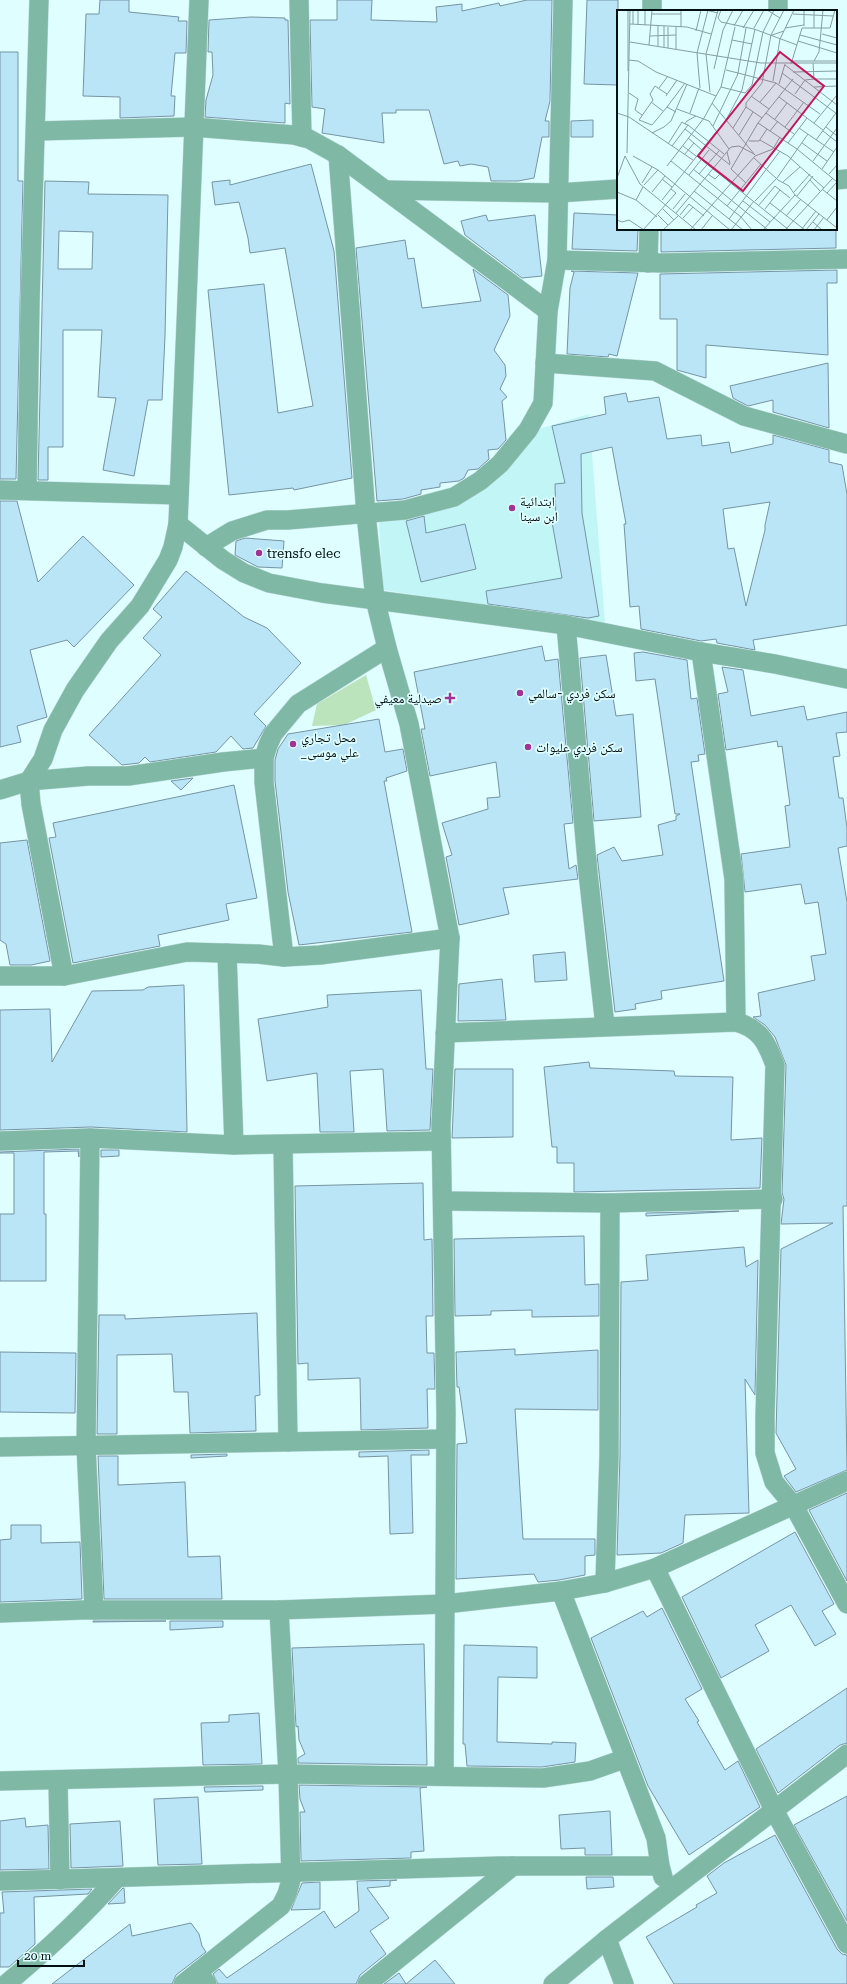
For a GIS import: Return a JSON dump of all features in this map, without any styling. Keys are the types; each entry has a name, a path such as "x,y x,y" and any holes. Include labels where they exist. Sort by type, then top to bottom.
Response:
{"street":[{"path":"28,490 30,303 37,131 40,0"},
{"path":"64,976 31,804 29,781 43,759 53,730 75,690 109,641 140,606 168,560 173,547 178,524 199,0"},
{"path":"299,0 302,137"},
{"path":"206,547 232,531 267,520 288,520 405,510 430,505 454,497 480,481 505,458 528,430 543,403 548,311 557,260 563,0"},
{"path":"37,131 193,126 302,137 309,139 338,155 548,311"},
{"path":"338,155 366,514 375,599 387,648 409,724 450,938 441,1141 445,1439 444,1776"},
{"path":"385,190 558,193 617,188"},
{"path":"648,263 649,230"},
{"path":"557,260 648,263 847,259"},
{"path":"545,362 655,371 744,416 847,444"},
{"path":"0,490 179,495"},
{"path":"178,524 206,547 244,573 269,583 322,593 566,625 847,679"},
{"path":"566,625 588,873 605,1026"},
{"path":"284,957 264,782 264,758 273,734 298,704 387,648"},
{"path":"702,652 734,879 736,1022"},
{"path":"0,790 29,781 88,776 128,776 223,762 264,758"},
{"path":"0,976 64,976 187,952 284,957 320,955 450,938"},
{"path":"226,953 234,1145"},
{"path":"445,1033 736,1022 749,1025 760,1035 769,1047 776,1065 765,1452 774,1482 794,1506 847,1604"},
{"path":"0,1141 90,1138 234,1145 283,1145 441,1141"},
{"path":"90,1138 86,1446 94,1610"},
{"path":"283,1145 288,1442"},
{"path":"443,1201 610,1203 772,1199"},
{"path":"605,1583 609,1456 610,1203"},
{"path":"0,1448 445,1439"},
{"path":"0,1613 94,1610 279,1610 445,1604 561,1591 605,1583 655,1568 847,1481"},
{"path":"655,1568 774,1810 847,1944"},
{"path":"561,1591 624,1759 656,1838 660,1866 668,1892"},
{"path":"183,1984 202,1978 281,1906 287,1894 291,1872 288,1774 279,1610"},
{"path":"553,1984 607,1939 847,1754"},
{"path":"0,1781 288,1774 543,1778 590,1771 624,1759"},
{"path":"58,1780 60,1880"},
{"path":"0,1881 513,1866 660,1866"},
{"path":"367,1984 513,1866"},
{"path":"6,1984 57,1941 90,1909 117,1878"},
{"path":"607,1939 620,1982"}],"shaded area":[{"name":"ابتدائية ابن سينا","path":"589,414 605,623 383,590 379,522 477,494 539,429"}],"green space":[{"path":"366,675 376,710 344,725 312,726 317,704"}],"building":[{"path":"100,0 129,0 129,12 179,17 178,21 187,21 186,53 175,53 171,96 175,96 174,116 120,118 120,97 83,96 86,14 99,14"},
{"path":"337,0 372,0 371,20 437,22 436,7 462,4 462,11 499,3 500,6 527,0 552,0 550,101 545,121 549,121 549,137 542,137 534,178 518,181 491,181 488,167 471,164 460,166 458,161 444,164 429,110 396,110 396,113 382,113 384,143 322,133 325,109 312,107 310,20 337,20"},
{"path":"587,0 618,0 617,85 584,84"},
{"path":"251,17 285,18 285,20 288,20 290,104 285,103 285,123 205,117 206,100 213,75 212,52 208,52 209,20"},
{"path":"0,52 18,52 18,181 23,181 16,479 0,479"},
{"path":"593,120 593,137 571,137 571,121"},
{"path":"311,164 334,251 352,478 294,490 293,488 229,495 208,290 264,284 278,413 313,406 285,248 250,253 248,238 239,202 215,205 212,182 230,180 230,185"},
{"path":"45,181 89,182 88,194 168,195 162,400 148,400 134,476 103,470 116,398 98,397 102,330 63,330 63,447 48,447 48,480 38,480","holes":["59,231 93,232 92,269 58,269"]},
{"path":"574,213 617,215 617,230 638,230 637,251 572,249"},
{"path":"486,215 488,221 535,215 542,276 522,278 465,235 461,221"},
{"path":"661,230 836,230 836,248 661,252"},
{"path":"405,240 408,259 414,258 422,308 481,301 473,269 508,295 510,316 494,350 505,365 506,376 500,389 507,397 502,401 506,440 498,449 488,450 489,459 478,469 468,470 464,478 459,481 440,483 440,487 421,490 421,494 403,499 377,501 356,248"},
{"path":"837,270 837,283 827,283 828,355 706,345 706,378 677,370 677,319 660,319 660,274"},
{"path":"571,271 638,273 617,356 609,354 608,357 567,354 570,288 574,272"},
{"path":"828,363 829,428 773,412 773,400 748,406 733,398 730,386"},
{"path":"626,393 628,402 659,397 667,439 701,435 702,446 729,442 731,453 773,444 773,435 829,450 829,462 842,465 847,494 847,625 753,640 755,650 717,643 716,639 701,641 641,629 639,606 630,607 624,524 626,524 612,447 581,454 582,513 599,616 588,618 488,604 486,591 562,578 552,522 556,521 555,484 565,483 552,426 606,414 604,397","holes":["770,502 765,530 746,606 734,548 728,549 723,509"]},
{"path":"0,501 17,501 38,582 83,536 134,585 74,647 67,640 30,650 47,717 17,726 21,742 0,747"},
{"path":"424,516 426,533 465,524 476,569 421,582 406,521"},
{"name":"trensfo elec","path":"245,538 284,541 282,568 258,567 235,555 236,541"},
{"path":"186,571 244,617 267,628 301,663 254,714 266,726 253,748 243,749 231,736 216,752 150,762 145,757 139,763 122,765 89,735 161,655 143,638 162,617 153,609"},
{"path":"542,646 545,661 558,659 573,823 564,824 569,869 576,865 578,879 503,888 509,914 459,925 446,857 452,855 442,823 488,809 487,798 500,797 496,762 430,776 421,729 425,729 414,672"},
{"path":"643,652 687,660 691,699 697,698 705,754 698,755 699,761 691,762 724,981 661,991 662,999 635,1004 636,1009 615,1012 597,855 614,847 622,861 663,855 658,825 676,820 676,816 680,814 675,814 655,679 636,681 634,653"},
{"path":"606,655 616,716 633,714 641,817 594,821 580,658"},
{"path":"722,667 743,670 751,716 804,706 807,720 847,712 847,732 836,733 840,756 833,757 839,798 843,798 847,828 847,846 838,848 847,902 847,1206 843,1206 847,1470 796,1492 784,1476 796,1469 776,1433 781,1249 833,1223 781,1224 784,1199 782,1193 786,1065 775,1037 765,1025 753,1017 761,1016 758,993 815,980 811,956 826,954 818,902 805,904 801,884 745,892 741,854 790,847 785,806 790,805 782,746 778,747 777,741 726,750 718,694 728,692"},
{"path":"379,719 385,752 403,749 407,771 386,778 387,781 384,781 412,932 299,945 288,892 275,781 275,760 278,749 288,734"},
{"path":"193,778 181,790 171,781"},
{"path":"234,785 257,898 226,904 229,920 158,935 160,946 73,963 49,838 56,837 53,823"},
{"path":"27,840 50,961 31,965 10,965 6,944 0,940 0,843"},
{"path":"565,952 567,980 535,982 533,955"},
{"path":"502,979 506,1020 458,1021 459,984"},
{"path":"184,985 187,1132 91,1127 0,1130 0,1010 50,1009 52,1062 92,991 143,990 148,987"},
{"path":"421,990 426,1069 433,1069 430,1130 387,1131 383,1069 350,1071 354,1132 320,1132 317,1073 267,1081 258,1019 328,1007 327,995"},
{"path":"589,1062 590,1068 674,1071 675,1076 733,1077 731,1140 762,1138 760,1188 574,1192 574,1163 557,1163 557,1147 552,1147 544,1067"},
{"path":"455,1069 513,1069 513,1137 452,1138"},
{"path":"79,1149 79,1157 78,1151 44,1152 46,1281 0,1281 0,1214 14,1214 14,1153 0,1152"},
{"path":"101,1150 119,1150 119,1156 101,1157"},
{"path":"423,1183 424,1240 432,1239 433,1316 426,1316 427,1353 434,1353 435,1389 427,1389 428,1428 361,1430 360,1378 308,1380 308,1363 298,1364 295,1186"},
{"path":"739,1211 646,1216 646,1213"},
{"path":"584,1236 585,1285 599,1284 599,1316 532,1317 532,1310 491,1311 491,1315 455,1316 454,1239"},
{"path":"744,1247 746,1267 758,1260 755,1395 745,1379 749,1513 685,1515 683,1543 661,1553 617,1555 620,1456 621,1282 648,1280 646,1255"},
{"path":"257,1313 260,1395 255,1396 256,1431 190,1433 188,1392 174,1392 172,1354 117,1355 117,1434 97,1434 99,1315 125,1315 125,1319"},
{"path":"515,1349 515,1355 598,1350 598,1410 515,1409 523,1539 595,1539 595,1555 585,1556 585,1575 559,1580 538,1582 534,1574 456,1579 457,1444 467,1443 459,1387 457,1387 456,1352"},
{"path":"0,1352 76,1353 75,1413 0,1412"},
{"path":"429,1450 429,1455 411,1455 413,1533 390,1534 388,1456 359,1457 359,1452"},
{"path":"227,1454 227,1456 191,1458 191,1455"},
{"path":"98,1456 118,1456 118,1485 185,1482 188,1557 220,1556 222,1599 104,1599"},
{"path":"847,1493 847,1581 809,1510"},
{"path":"11,1525 41,1525 41,1543 80,1542 82,1599 0,1602 0,1540 11,1539"},
{"path":"795,1532 834,1604 822,1611 836,1634 815,1646 791,1605 755,1625 769,1651 721,1678 682,1597"},
{"path":"662,1608 702,1689 685,1699 699,1721 697,1722 725,1770 738,1761 760,1807 689,1855 648,1786 591,1638 643,1611 647,1617"},
{"path":"93,1621 166,1621 93,1622"},
{"path":"170,1621 223,1621 223,1627 170,1630"},
{"path":"424,1644 427,1765 298,1763 298,1758 305,1754 299,1740 298,1726 296,1727 292,1648"},
{"path":"464,1645 537,1647 537,1678 498,1677 497,1742 552,1744 552,1742 576,1743 575,1762 542,1767 467,1766 465,1744 463,1744"},
{"path":"847,1688 847,1743 840,1745 778,1793 756,1749"},
{"path":"259,1713 262,1764 203,1765 201,1723 229,1722 229,1715"},
{"path":"299,1785 427,1787 420,1788 424,1851 411,1852 411,1858 301,1861 300,1812 305,1812 300,1799"},
{"path":"263,1786 263,1790 205,1792 204,1787"},
{"path":"847,1796 847,1921 794,1825"},
{"path":"198,1797 202,1864 158,1865 154,1799"},
{"path":"610,1811 612,1855 585,1855 585,1848 561,1849 559,1815"},
{"path":"25,1818 26,1827 48,1825 49,1869 0,1870 0,1821"},
{"path":"120,1821 123,1866 71,1868 70,1824"},
{"path":"775,1835 837,1949 842,1954 847,1955 847,1984 674,1984 646,1937 697,1907 696,1905 717,1893 707,1876 724,1863"},
{"path":"586,1877 613,1877 614,1887 587,1889"},
{"path":"397,1880 390,1881 390,1886 367,1888 389,1918 370,1931 386,1954 360,1975 356,1984 218,1984 213,1974 219,1969 227,1978 324,1911 335,1928 359,1911 357,1881"},
{"path":"320,1882 320,1909 291,1910 302,1883"},
{"path":"123,1888 125,1903 108,1904"},
{"path":"92,1889 88,1894 34,1897 35,1944 9,1967 0,1967 0,1913 4,1913 2,1892"},
{"path":"191,1923 199,1934 202,1946 206,1952 176,1975 172,1984 52,1984 130,1924 132,1936"},
{"path":"435,1960 455,1984 406,1984"},
{"path":"399,1973 406,1984 384,1984"}],"place":[{"name":"ابتدائية ابن سينا","path":"512,508"},
{"name":"trensfo elec","path":"259,553"},
{"name":"سكن فردي -سالمي","path":"520,693"},
{"name":"صيدلية معيفي","path":"450,698"},
{"name":"محل تجاري _علي موسى","path":"293,744"},
{"name":"سكن فردي عليوات","path":"528,747"}]}
